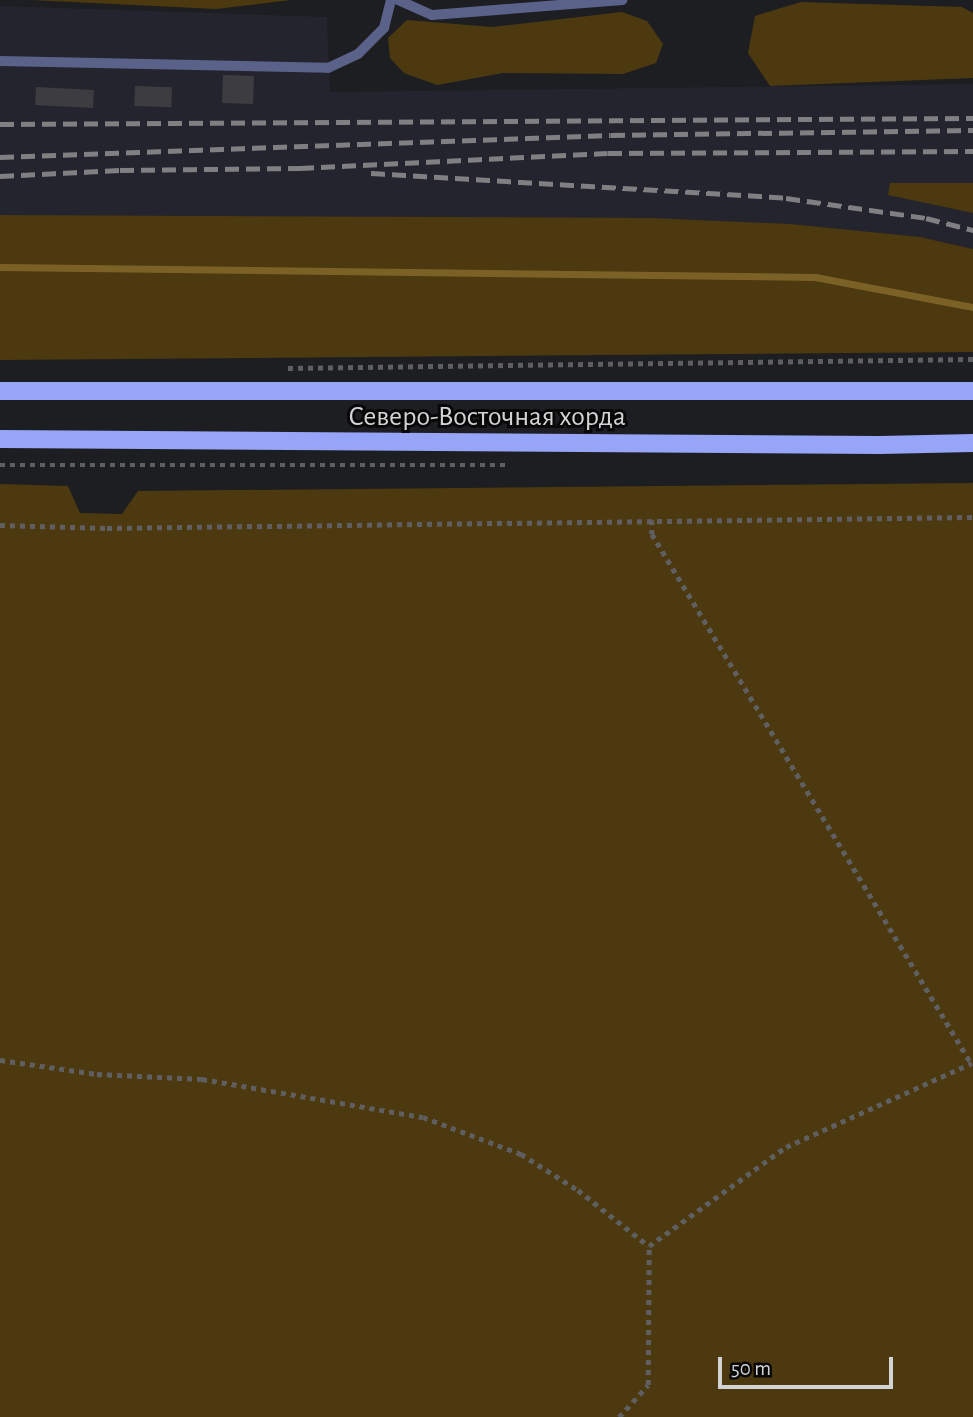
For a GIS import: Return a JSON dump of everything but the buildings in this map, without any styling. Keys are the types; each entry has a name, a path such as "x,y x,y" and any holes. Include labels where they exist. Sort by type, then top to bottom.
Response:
{"main road":[{"name":"Северо-Восточная хорда","path":"0,391 973,391"},
{"name":"Северо-Восточная хорда","path":"0,439 880,445 973,443"}],"lane":[{"path":"0,61 328,68 358,54 384,28 391,0"},
{"path":"398,0 432,15 622,0"}],"path":[{"path":"278,368 973,359"},
{"path":"0,466 511,465"},
{"path":"0,525 107,528 973,517"},
{"path":"649,1246 786,1147 972,1063 652,534 652,520"},
{"path":"0,1060 97,1073 202,1079 423,1117 521,1154 578,1190 649,1246"},
{"path":"620,1417 648,1385 649,1246"}],"shaded area":[{"path":"31,0 291,0 216,9"},
{"path":"801,2 962,7 973,13 973,78 770,86 748,53 755,16"},
{"path":"0,6 327,17 330,92 973,84 973,183 890,183 888,194 973,213 973,249 920,237 0,242"},
{"path":"622,12 647,21 663,44 656,63 623,74 503,73 437,85 404,73 390,58 388,38 407,20 492,27"},
{"path":"890,183 973,183 973,213 888,195"},
{"path":"0,215 651,218 790,224 920,237 973,249 973,352 0,360"},
{"path":"973,483 973,1417 0,1417 0,484 68,486 80,513 122,514 138,491"}],"waterway":[{"path":"0,267 815,277 973,307"}],"railway":[{"path":"0,124 973,118"},
{"path":"0,157 611,135 973,130"},
{"path":"0,176 120,170 300,168 608,153 973,151"},
{"path":"371,173 786,198 926,218 973,230"}]}
